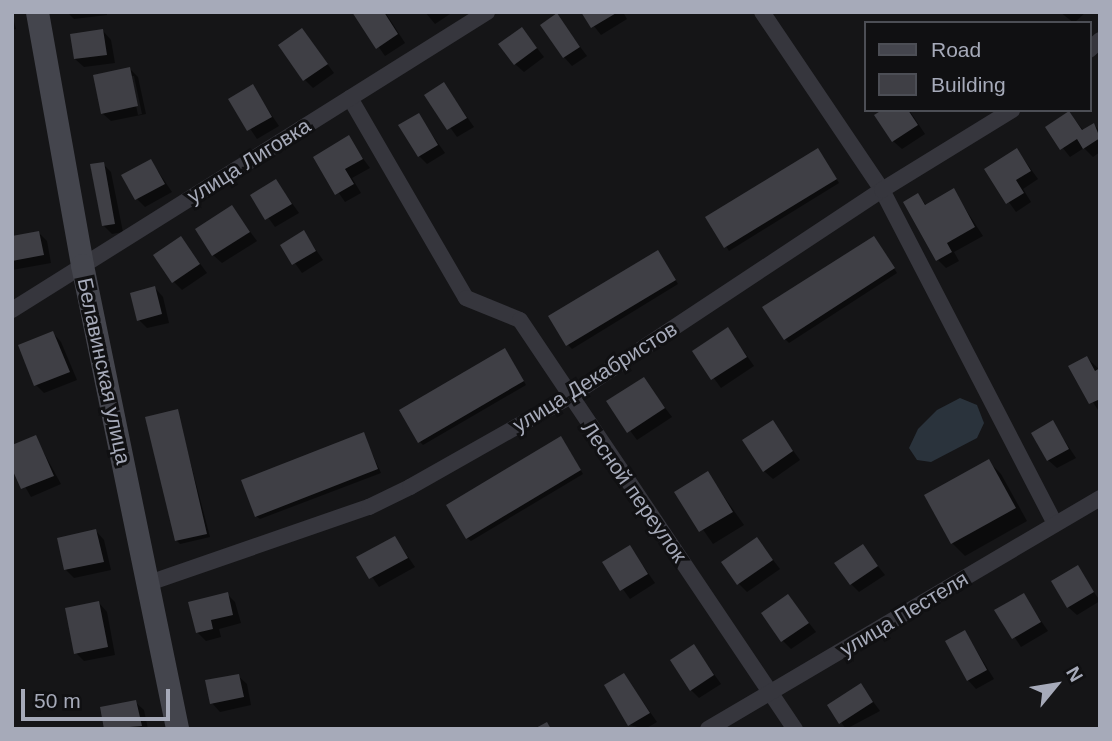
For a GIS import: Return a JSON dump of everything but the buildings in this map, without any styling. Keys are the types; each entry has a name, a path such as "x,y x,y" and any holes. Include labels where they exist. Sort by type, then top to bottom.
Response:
{"main road":[{"name":"Белавинская улица","path":"37,12 82,265 177,729"}],"street":[{"name":"улица Лиговка","path":"12,310 487,12"},
{"path":"762,12 881,190 1055,524"},
{"name":"Лесной переулок","path":"350,98 466,298 520,320 569,397 773,692 795,729"},
{"name":"улица Декабристов","path":"149,583 369,507 569,397 881,190 1009,112"},
{"name":"улица Пестеля","path":"708,729 1100,498"}],"shaded area":[{"path":"960,398 977,405 984,423 977,438 931,462 917,460 909,448 918,429 937,410"}]}
